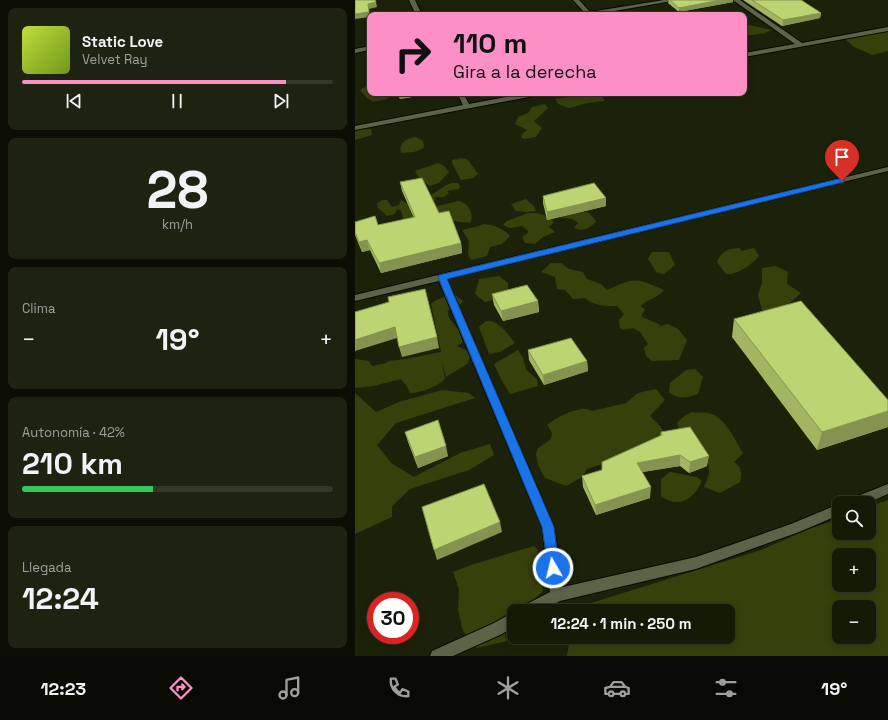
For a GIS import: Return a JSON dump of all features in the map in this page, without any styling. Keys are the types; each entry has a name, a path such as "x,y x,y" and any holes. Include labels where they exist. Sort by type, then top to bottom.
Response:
{"street":[{"path":"412,0 418,12"},
{"path":"576,0 587,12"},
{"path":"601,12 675,0"},
{"path":"735,0 801,45"},
{"path":"747,54 888,29"},
{"path":"355,51 367,49"},
{"path":"462,96 467,106"},
{"path":"355,128 522,96"},
{"path":"355,298 888,169"},
{"path":"442,277 548,527 557,595"},
{"path":"871,496 888,489"},
{"path":"541,604 557,595 696,563 795,528 832,512"},
{"path":"437,656 507,623"}],"green space":[{"path":"747,25 772,30 765,33 747,36"},
{"path":"888,32 888,51 873,55 854,47 844,38 864,33"},
{"path":"367,86 367,96 390,96 387,99 373,102 360,90"},
{"path":"574,96 601,96 605,101 588,103 569,108 558,104 555,99"},
{"path":"545,104 548,108 534,121 542,128 536,137 524,139 521,137 527,130 515,124 518,117 528,113 532,107"},
{"path":"355,127 371,129 372,135 355,140"},
{"path":"416,137 423,141 424,148 414,152 401,153 400,149 402,143 410,138"},
{"path":"462,158 468,160 478,174 473,178 461,180 452,160"},
{"path":"438,163 444,166 449,172 439,183 430,186 419,178 415,171"},
{"path":"458,183 460,186 459,189 447,191 449,193 444,197 434,197 435,200 418,204 446,185"},
{"path":"526,199 534,206 536,211 516,211 511,204"},
{"path":"387,200 392,207 399,205 401,200 440,221 402,221 403,217 401,211 397,209 395,214 387,216 378,208 377,203"},
{"path":"459,201 468,206 472,215 471,222 441,219 435,208 437,206"},
{"path":"579,209 583,212 587,212 596,222 588,228 581,230 574,228 578,223 572,219 558,217"},
{"path":"528,213 549,217 554,222 548,228 555,232 543,237 535,244 525,243 522,237 529,232 522,226 510,228 503,225 507,221"},
{"path":"483,224 498,227 510,236 502,244 490,247 487,256 471,260 468,254 469,241 462,230"},
{"path":"740,248 741,251 754,248 759,256 744,269 735,273 726,274 717,262 719,258 725,251"},
{"path":"652,252 669,252 675,265 664,274 657,273 648,259"},
{"path":"551,263 561,263 569,269 583,272 587,279 601,284 607,290 631,281 641,281 664,290 662,293 641,306 645,310 642,317 661,325 658,327 668,324 678,329 687,340 679,360 652,361 646,356 644,348 648,344 640,332 633,328 624,330 620,328 619,320 624,314 617,306 604,306 596,304 585,298 573,299 565,290 557,289 555,277 541,272"},
{"path":"776,266 788,272 787,284 801,293 784,308 763,314 758,295 762,283 762,268"},
{"path":"499,276 508,283 508,297 485,302 475,294 479,279"},
{"path":"454,294 463,301 458,307 448,310 448,315 459,330 463,342 457,346 466,350 471,355 467,364 446,377 442,362 445,379 434,387 419,392 410,393 401,379 373,386 355,388 355,359 369,361 372,366 389,361 441,352 431,304 439,299"},
{"path":"486,321 491,321 499,325 515,343 500,352 489,354 479,327"},
{"path":"518,350 523,358 526,370 537,379 538,386 510,394 494,364"},
{"path":"695,369 703,377 698,394 683,398 669,392 670,383 686,370"},
{"path":"656,389 665,400 650,416 661,427 664,434 608,462 587,469 582,477 566,486 545,478 538,465 536,455 537,449 551,439 552,433 547,425 569,412 582,409 592,411 626,403 638,393"},
{"path":"442,390 469,393 475,398 396,423 377,445 391,463 414,477 460,453 490,444 494,455 469,470 410,489 392,506 392,517 355,534 355,393 376,412 399,402"},
{"path":"692,412 708,413 720,419 729,429 743,453 734,462 741,470 740,482 720,493 704,487 709,474 706,458 684,435 677,423 683,417"},
{"path":"670,472 697,477 702,481 690,498 680,502 674,502 661,496 661,479"},
{"path":"888,500 888,656 567,656 569,644 735,644 735,604 588,604 761,550 809,529 832,521 832,540 876,540 876,504"},
{"path":"534,546 538,550 543,591 529,604 507,604 507,630 505,636 507,641 477,648 463,631 458,610 459,589 453,572"}],"building":[{"path":"355,0 375,0 376,2 368,4 369,12 355,14"},
{"path":"670,0 720,0 679,8"},
{"path":"752,0 801,0 821,13 783,20"},
{"path":"422,178 439,213 449,211 461,243 379,263 367,240 359,242 355,232 355,222 375,216 378,225 415,217 400,182"},
{"path":"594,183 606,198 547,212 543,196"},
{"path":"527,285 538,301 501,311 492,294"},
{"path":"425,289 437,337 399,347 395,327 355,340 355,312 389,302 388,297"},
{"path":"801,301 888,400 888,411 822,432 734,319"},
{"path":"571,338 587,361 543,375 528,350"},
{"path":"438,420 446,446 415,457 405,432"},
{"path":"690,427 709,456 690,462 680,455 637,463 651,487 595,505 582,476 602,470 602,462 662,435 661,432"},
{"path":"484,484 500,522 434,550 422,507"}],"route":[{"path":"553,568 548,527 442,277 842,181"}]}
